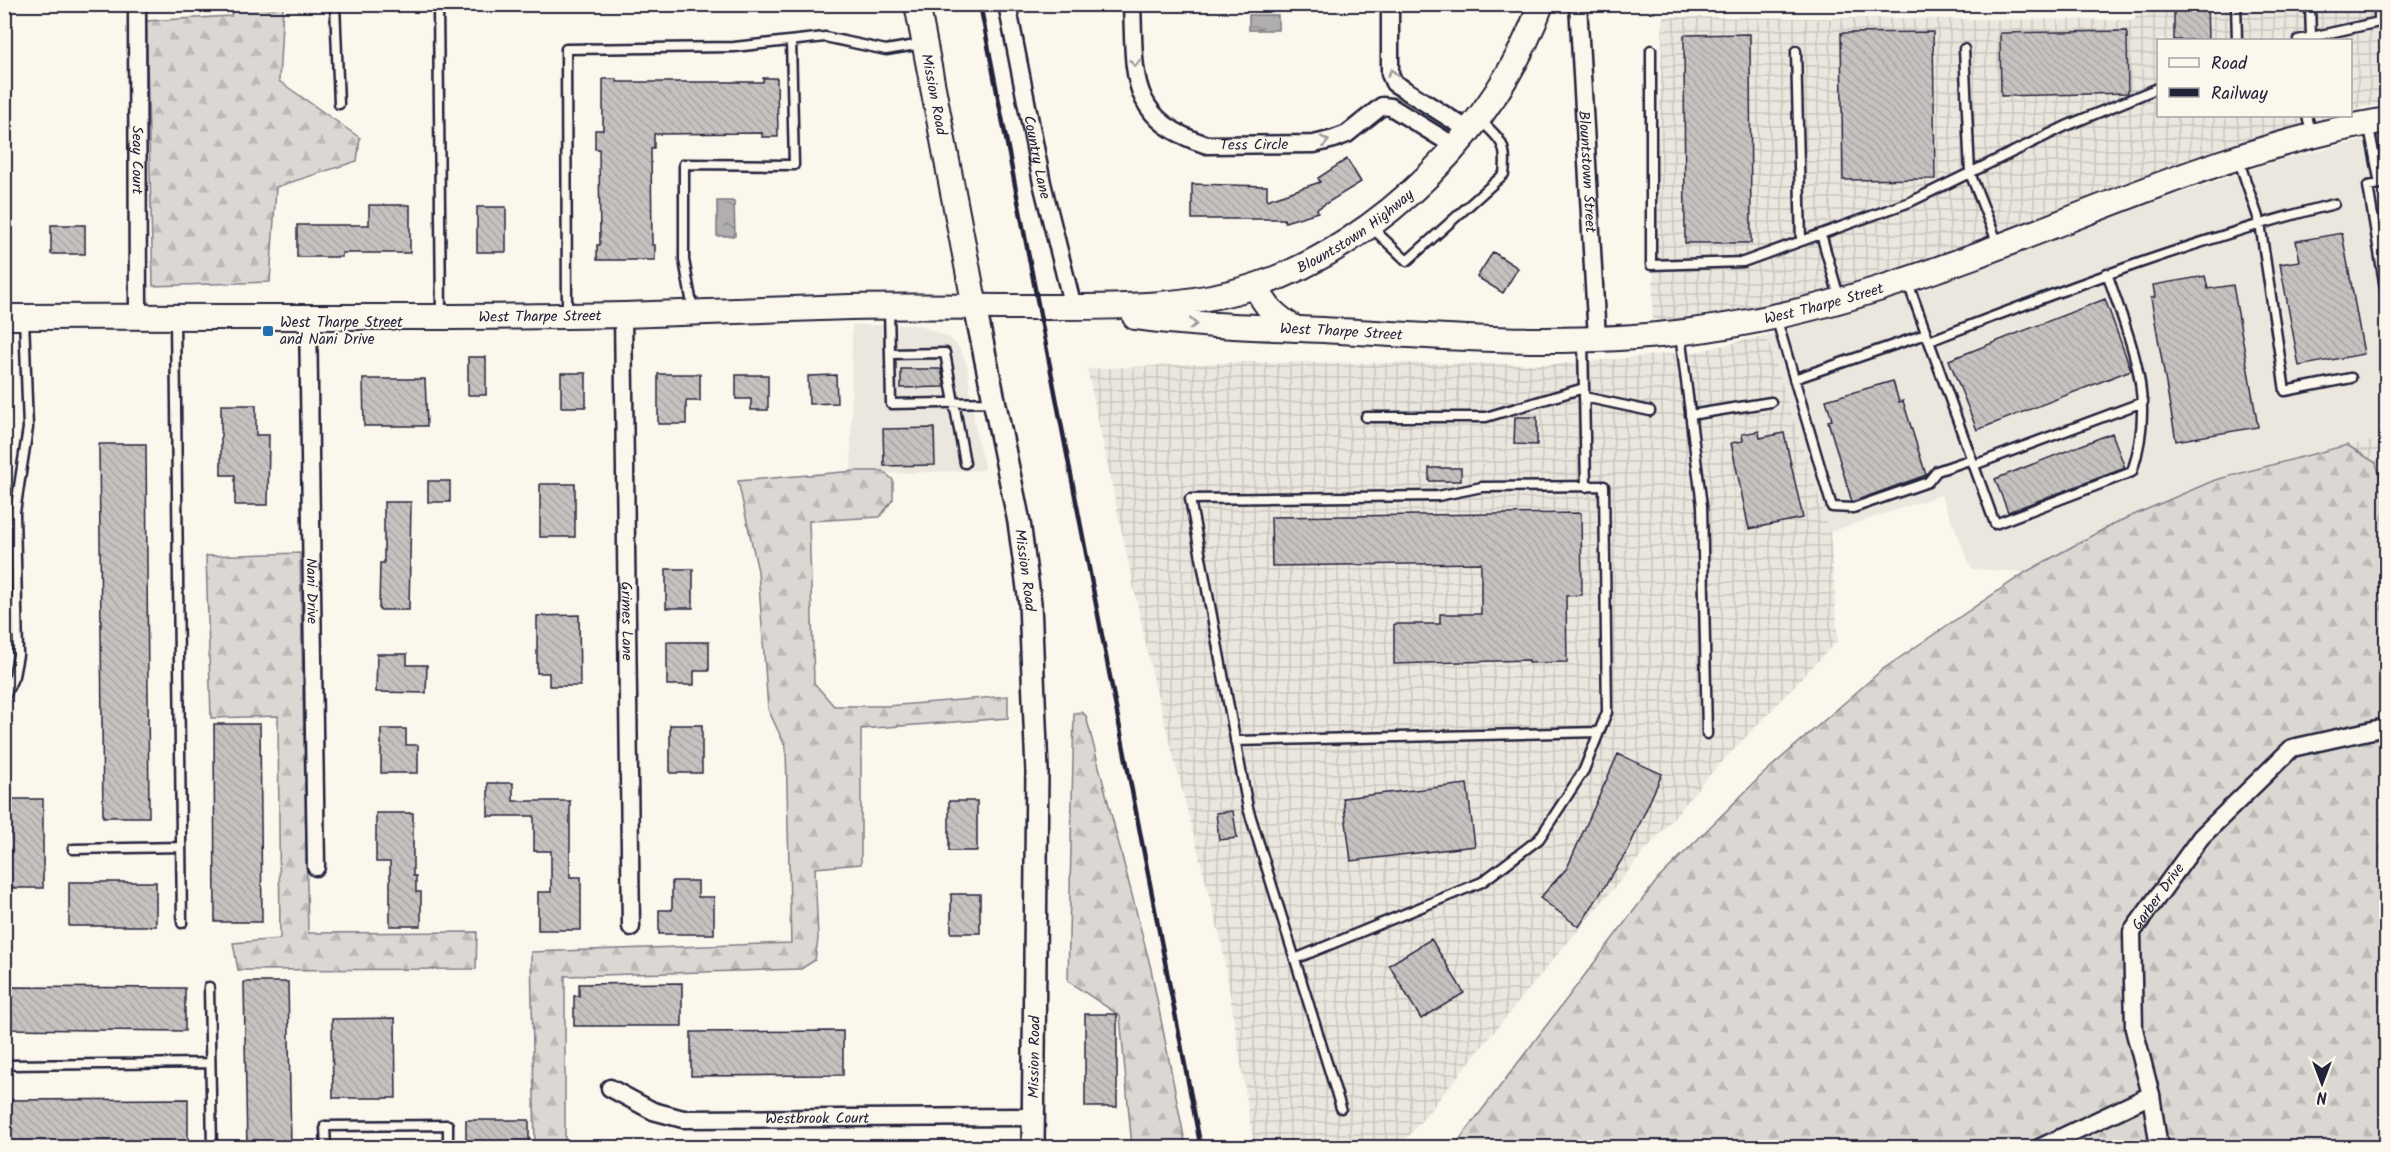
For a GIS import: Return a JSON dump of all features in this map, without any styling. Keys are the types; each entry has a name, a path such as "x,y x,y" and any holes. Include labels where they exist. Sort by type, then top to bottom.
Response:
{"main road":[{"name":"Mission Road","path":"916,4 975,307"},
{"name":"Blountstown Highway","path":"1073,307 1157,306 1256,286 1299,267 1340,244 1426,179 1468,132 1508,75 1541,4"},
{"name":"West Tharpe Street","path":"1256,286 1263,303 1275,316 1296,329 1486,338 1590,338 1680,333 1776,317 1841,301 2238,158 2310,125 2377,122"},
{"name":"West Tharpe Street","path":"14,317 623,315 889,307 1073,307"},
{"path":"1073,307 1183,324 1296,329"}],"street":[{"name":"Seay Court","path":"137,4 138,316"},
{"name":"Country Lane","path":"1007,4 1042,183 1073,307"},
{"name":"Tess Circle","path":"1132,4 1135,73 1139,91 1147,107 1159,121 1173,132 1191,140 1207,145 1314,144 1347,134 1382,106 1391,106 1400,112"},
{"path":"1390,4 1390,74 1394,83 1468,132"},
{"name":"Blountstown Street","path":"1578,4 1590,338"},
{"path":"1410,95 1400,112 1468,132"},
{"name":"Mission Road","path":"975,307 1019,522 1030,603 1037,771 1033,1148"},
{"name":"Nani Drive","path":"308,315 316,867"},
{"name":"Grimes Lane","path":"623,315 631,927"},
{"name":"Garber Drive","path":"2159,1148 2151,1095 2134,1029 2132,932 2201,837 2292,748 2386,727"},
{"name":"Westbrook Court","path":"610,1088 653,1111 683,1119 1033,1116"},
{"path":"2039,1148 2151,1095"}],"lane":[{"path":"336,4 339,104"},
{"path":"438,4 441,315"},
{"path":"2236,4 2237,39"},
{"path":"2310,4 2311,37"},
{"path":"2302,39 2379,22 2379,4"},
{"path":"567,315 566,49 734,47 825,38 886,50 924,44"},
{"path":"694,312 684,260 684,164 794,165 791,41"},
{"path":"1964,49 1970,173 1999,245"},
{"path":"1651,50 1651,265 1743,262 1910,202 2066,126 2157,88"},
{"path":"1796,51 1801,241"},
{"path":"2377,122 2383,183 2368,186 2386,294"},
{"path":"1368,224 1407,261 1504,174 1507,156 1502,141 1468,132"},
{"path":"2238,158 2260,223 2285,391 2351,378"},
{"path":"1794,379 1928,338 2107,273 2260,223 2334,204"},
{"path":"1821,234 1841,301"},
{"path":"1906,279 1995,524 2132,472 2141,445 2144,424 2138,366 2107,273"},
{"path":"889,307 891,404 995,402"},
{"path":"175,316 182,923"},
{"path":"4,698 14,676 18,655 15,512 28,428 14,317"},
{"path":"1776,317 1832,507 1852,508 1928,482 1937,471 1973,462 2142,402"},
{"path":"1680,333 1702,506 1707,734"},
{"path":"1586,486 1584,392 1590,338"},
{"path":"890,354 945,353 965,463"},
{"path":"1366,417 1486,417 1584,392 1650,411"},
{"path":"1690,415 1771,402"},
{"path":"1295,959 1482,882 1539,839 1584,770 1607,711 1604,486 1482,487 1438,496 1190,500 1248,808 1341,1108"},
{"path":"1235,741 1599,732"},
{"path":"73,849 181,847"},
{"path":"209,987 212,1148"},
{"path":"4,1065 210,1063"},
{"path":"326,1148 325,1126 437,1125 448,1125 448,1148"}],"shaded area":[{"path":"2135,5 2386,5 2386,103 2352,110 2352,39 2157,39 2157,117 2329,117 2224,149 1883,277 1792,305 1669,322 1652,319 1663,17 2135,20"},
{"path":"2386,135 2386,439 2347,445 2215,480 2115,523 2026,572 1972,569 1941,495 1830,532 1766,335 1930,288 2146,205 2275,161"},
{"path":"852,325 919,325 950,338 959,347 967,365 976,434 985,470 851,475"},
{"path":"1766,335 1830,532 1838,640 1706,779 1548,966 1400,1147 1254,1147 1222,944 1154,682 1087,369 1239,362 1559,364 1700,351"},
{"path":"2386,439 2386,497 2376,463 2347,445"}],"green space":[{"path":"234,5 283,5 279,81 360,138 357,161 276,187 270,282 153,286 146,21 231,16"},
{"path":"2347,445 2376,463 2386,497 2386,1147 1453,1148 1658,879 1763,774 1883,669 2026,572 2115,523 2215,480"},
{"path":"856,471 883,471 893,480 893,499 880,517 809,521 814,683 834,706 887,706 1008,696 1008,718 861,729 861,864 815,868 818,939 815,960 801,969 565,976 565,1147 535,1147 531,952 791,943 786,748 768,709 758,571 738,481"},
{"path":"300,553 308,933 477,932 476,969 238,970 233,943 280,939 278,716 211,718 206,556"},
{"path":"1082,712 1086,716 1151,969 1186,1147 1132,1147 1120,1016 1068,981 1074,713"}],"water":[{"path":"1249,15 1278,15 1278,30 1249,30"},
{"path":"717,201 734,201 735,236 717,236"}],"building":[{"path":"2174,4 2207,4 2208,39 2174,39"},
{"path":"2127,31 2128,93 2001,96 2000,33"},
{"path":"1933,32 1935,179 1843,180 1841,33"},
{"path":"1750,34 1751,243 1685,243 1684,35"},
{"path":"763,78 777,78 778,137 762,137 762,133 654,134 654,148 651,148 652,245 655,245 655,260 597,260 597,245 600,245 599,149 595,149 595,130 603,130 603,79 617,79 617,82 763,82"},
{"path":"1347,159 1361,182 1317,209 1318,212 1285,222 1284,219 1192,219 1192,184 1267,186 1267,200 1320,182 1318,178"},
{"path":"369,205 410,205 410,253 342,253 342,257 297,257 297,225 369,225"},
{"path":"477,207 506,207 506,252 477,252"},
{"path":"51,225 85,225 85,254 51,254"},
{"path":"2342,233 2364,354 2299,366 2280,264 2300,261 2296,241"},
{"path":"1493,252 1518,268 1503,293 1477,277"},
{"path":"2205,276 2208,289 2233,285 2258,427 2176,441 2151,298 2155,297 2153,285"},
{"path":"2105,299 2131,370 1977,430 1949,360"},
{"path":"468,357 486,357 486,395 468,395"},
{"path":"901,369 941,369 945,387 901,388"},
{"path":"561,373 586,373 586,407 561,407"},
{"path":"658,374 700,374 700,401 686,401 686,424 658,424"},
{"path":"736,375 768,375 768,410 751,410 751,399 736,399"},
{"path":"836,375 837,403 809,404 808,376"},
{"path":"363,379 425,379 427,426 364,426"},
{"path":"1893,381 1899,402 1903,401 1926,475 1852,502 1828,421 1832,420 1826,400"},
{"path":"221,405 256,405 256,435 269,435 268,505 235,505 235,475 221,475"},
{"path":"1515,417 1537,417 1537,445 1514,444"},
{"path":"934,428 935,465 884,466 883,429"},
{"path":"1759,431 1760,438 1784,433 1803,518 1749,529 1731,443 1743,441 1742,434"},
{"path":"2112,433 2125,468 2008,512 1995,479"},
{"path":"99,444 146,444 149,817 103,817"},
{"path":"1429,468 1461,468 1461,481 1429,481"},
{"path":"428,481 450,481 450,502 428,502"},
{"path":"540,484 575,484 575,537 540,537"},
{"path":"384,502 411,502 409,610 379,610 380,563 384,563"},
{"path":"1581,513 1582,595 1566,596 1567,662 1529,663 1529,660 1394,664 1394,624 1440,624 1440,614 1481,614 1481,563 1272,566 1271,517"},
{"path":"666,569 693,569 693,608 666,608"},
{"path":"579,615 580,686 549,686 549,673 537,673 537,616"},
{"path":"667,642 709,642 709,671 694,671 694,685 667,685"},
{"path":"377,654 407,654 407,665 427,665 426,693 376,692"},
{"path":"214,724 260,724 262,922 215,922"},
{"path":"670,725 702,725 702,773 670,773"},
{"path":"381,729 406,729 406,745 418,745 418,773 381,773"},
{"path":"1618,754 1662,774 1628,850 1579,927 1540,898 1567,868"},
{"path":"488,783 513,783 513,801 570,801 570,877 581,877 581,930 538,930 538,892 551,892 551,851 534,851 534,816 488,816"},
{"path":"1467,784 1475,846 1351,861 1343,798"},
{"path":"4,799 43,799 43,888 4,888"},
{"path":"949,801 977,801 977,851 949,851"},
{"path":"1233,811 1237,838 1219,840 1216,813"},
{"path":"376,813 413,813 413,876 416,876 416,892 421,892 421,926 390,926 390,862 376,862"},
{"path":"672,881 698,881 698,897 714,897 714,934 659,934 659,910 672,910"},
{"path":"69,882 156,882 156,926 69,926"},
{"path":"951,894 980,894 980,933 951,933"},
{"path":"1431,939 1464,993 1421,1019 1389,965"},
{"path":"244,982 288,982 291,1148 247,1148"},
{"path":"682,983 682,1026 574,1026 574,996 579,996 579,984"},
{"path":"4,987 185,988 185,1031 4,1029"},
{"path":"1085,1014 1117,1014 1117,1107 1085,1107"},
{"path":"395,1018 396,1098 333,1098 332,1019"},
{"path":"843,1031 843,1075 691,1076 691,1032"},
{"path":"188,1099 188,1142 4,1144 4,1100"},
{"path":"466,1120 529,1120 529,1148 466,1148"}],"railway":[{"path":"980,4 1201,1148"}],"place":[{"name":"West Tharpe Street and Nani Drive","path":"268,331"}]}
